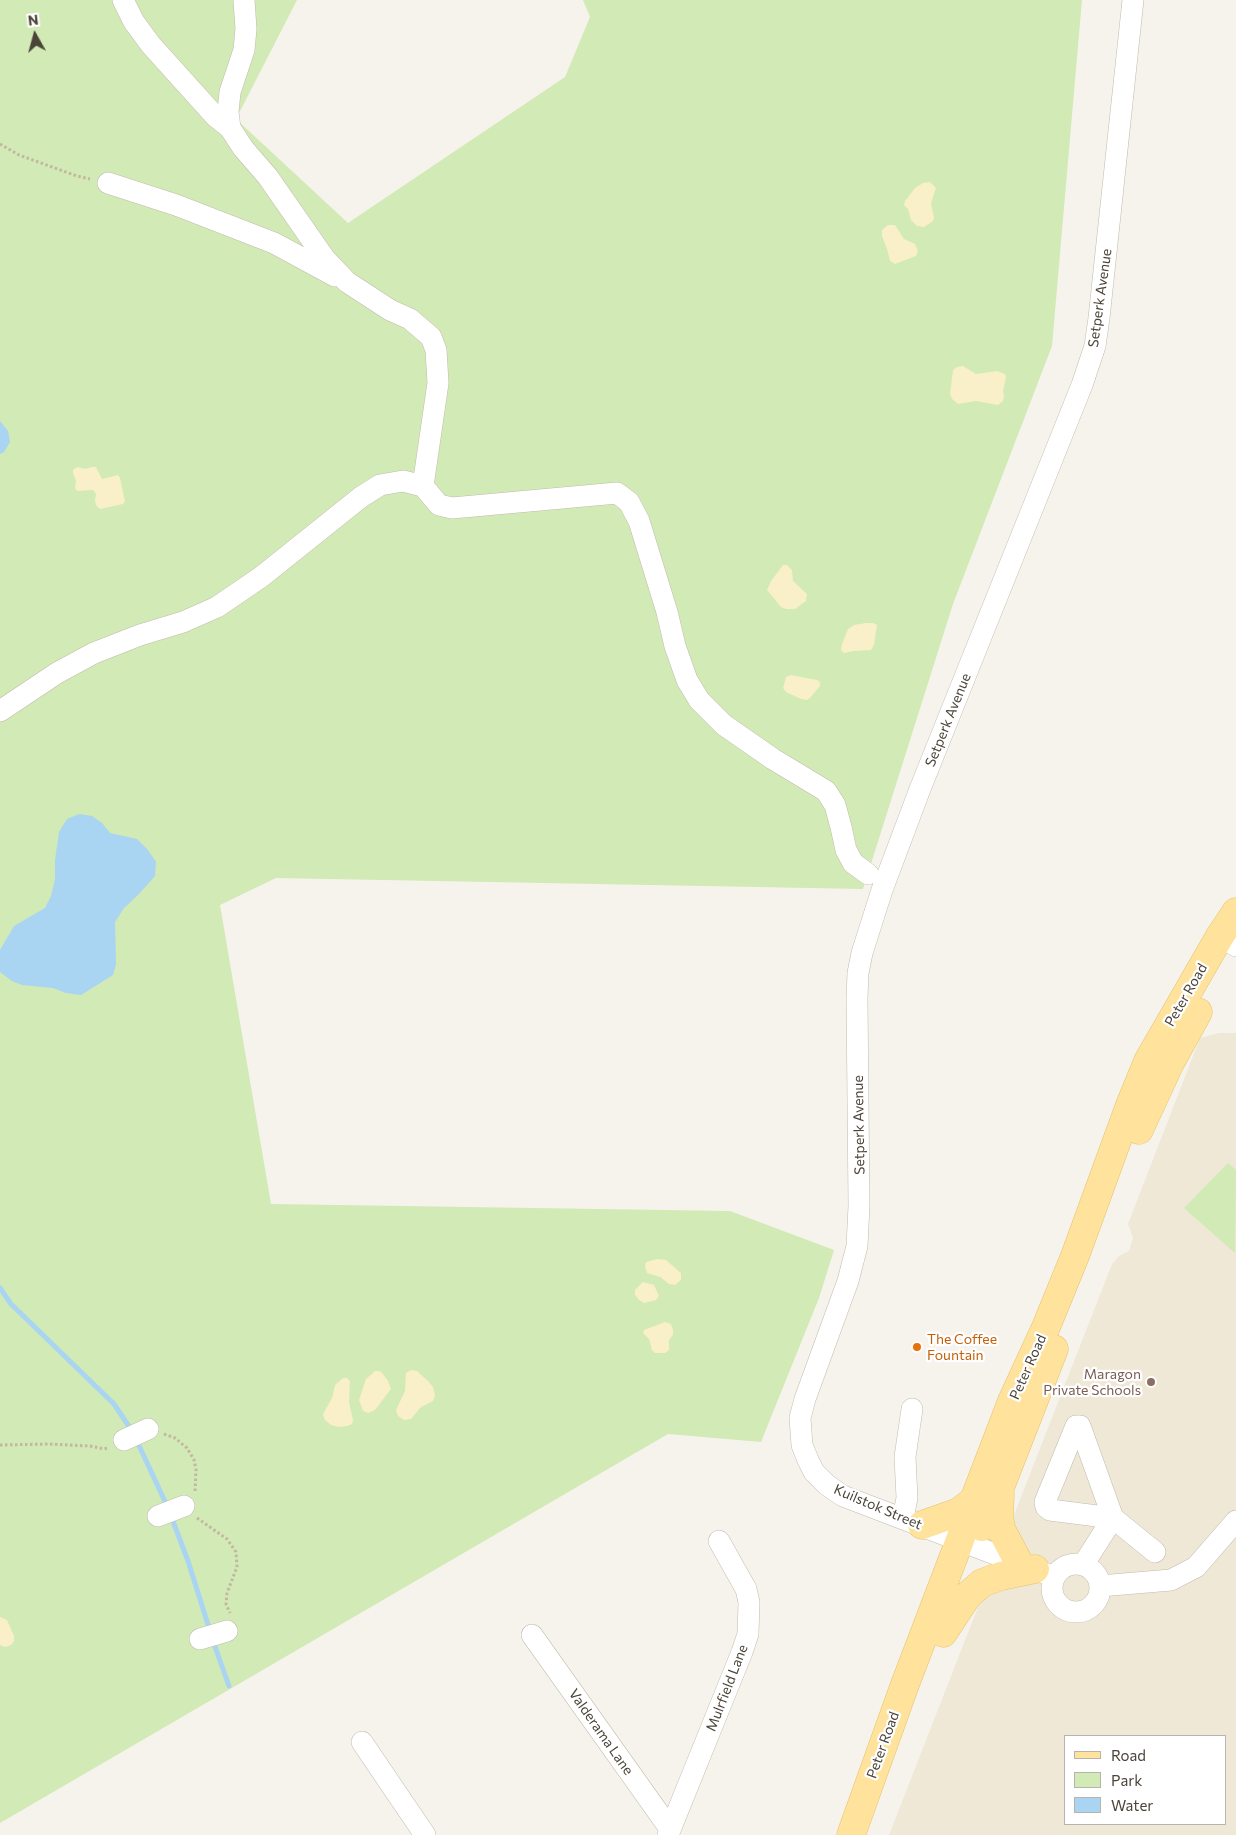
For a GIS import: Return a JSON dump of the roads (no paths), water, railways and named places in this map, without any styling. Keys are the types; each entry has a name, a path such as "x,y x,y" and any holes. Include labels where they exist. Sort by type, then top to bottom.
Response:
{"main road":[{"name":"Peter Road","path":"851,1835 904,1687 968,1543 1001,1485 1136,1137 1170,1063 1232,943 1236,912"},
{"name":"Peter Road","path":"862,1835 943,1633 968,1543 974,1500 1012,1401 1046,1327 1075,1256 1148,1061 1232,943"},
{"path":"1001,1485 1000,1529 1036,1570"},
{"path":"912,1522 959,1512 974,1500"},
{"path":"943,1633 968,1595 982,1583 1001,1576 1036,1570"}],"street":[{"path":"123,0 134,22 151,45 215,116 230,128 243,148 268,177 325,259 347,282"},
{"path":"230,128 228,112 230,92 244,50 246,29 244,0"},
{"name":"Setperk Avenue","path":"802,1445 800,1418 805,1399 848,1282 857,1246 859,1213 858,973 862,953 882,890 920,788 1075,404 1095,346 1100,318 1133,0"},
{"path":"108,183 176,205 274,243 347,282 390,310 410,319 431,337 436,350 438,383 423,486"},
{"path":"0,711 57,673 94,652 140,635 184,622 217,607 261,577 361,497 380,485 403,481 423,486 439,505 452,508 617,493 629,502 639,520 675,646 687,680 699,700 724,725 773,760 826,791 834,805 846,850 852,863 868,874"},
{"path":"912,1409 905,1457 912,1522"},
{"path":"124,1440 146,1430"},
{"name":"Kuilstok Street","path":"802,1445 814,1472 827,1485 843,1496 1036,1570"},
{"path":"158,1516 182,1507"},
{"path":"1083,1565 1112,1518 1155,1552"},
{"path":"1100,1586 1171,1580 1196,1567 1234,1529"},
{"name":"Mulrfield Lane","path":"669,1832 748,1634 746,1590 718,1541"},
{"path":"1075,1564 1083,1565 1090,1568 1096,1574 1100,1586 1099,1597 1089,1609 1074,1612 1066,1611 1055,1600 1052,1592 1036,1570 1075,1564"},
{"path":"200,1639 225,1632"},
{"name":"Valderama Lane","path":"532,1635 669,1832"},
{"path":"362,1742 425,1835"}],"water":[{"path":"0,421 8,431 10,442 4,452 0,454"},
{"path":"79,814 92,816 102,823 110,833 137,839 156,862 155,876 124,908 115,922 116,964 113,975 81,995 66,993 53,988 22,985 12,981 0,972 0,950 14,926 45,908 51,896 55,879 55,860 59,832 67,819"}],"waterway":[{"path":"0,1288 11,1304 114,1404 132,1431"},
{"path":"136,1439 168,1508"},
{"path":"171,1516 188,1561 210,1631"},
{"path":"213,1641 229,1686"}],"place":[{"name":"The Coffee Fountain","path":"917,1347"},
{"name":"Maragon Private Schools","path":"1151,1382"}]}
